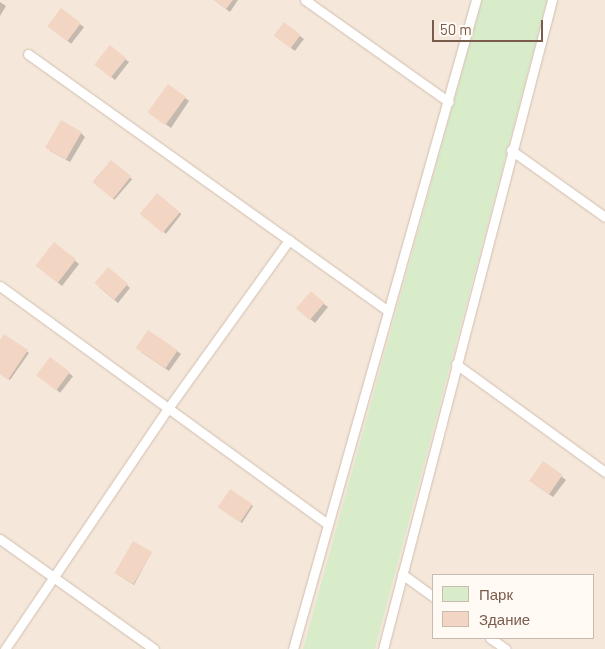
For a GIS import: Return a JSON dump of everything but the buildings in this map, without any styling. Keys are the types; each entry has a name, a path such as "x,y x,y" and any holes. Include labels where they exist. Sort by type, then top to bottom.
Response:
{"lane":[{"path":"305,0 449,102"},
{"path":"293,649 326,523 449,102 476,0"},
{"path":"383,649 511,150 552,0"},
{"path":"28,54 387,310"},
{"path":"511,150 605,217"},
{"path":"5,649 169,407 289,240"},
{"path":"0,286 169,407 326,523"},
{"path":"456,364 605,472"},
{"path":"0,539 154,649"},
{"path":"402,574 432,596"},
{"path":"491,639 506,649"}],"shaded area":[{"path":"0,0 605,0 605,649 0,649"}],"green space":[{"path":"482,0 547,0 375,649 303,649"}]}
